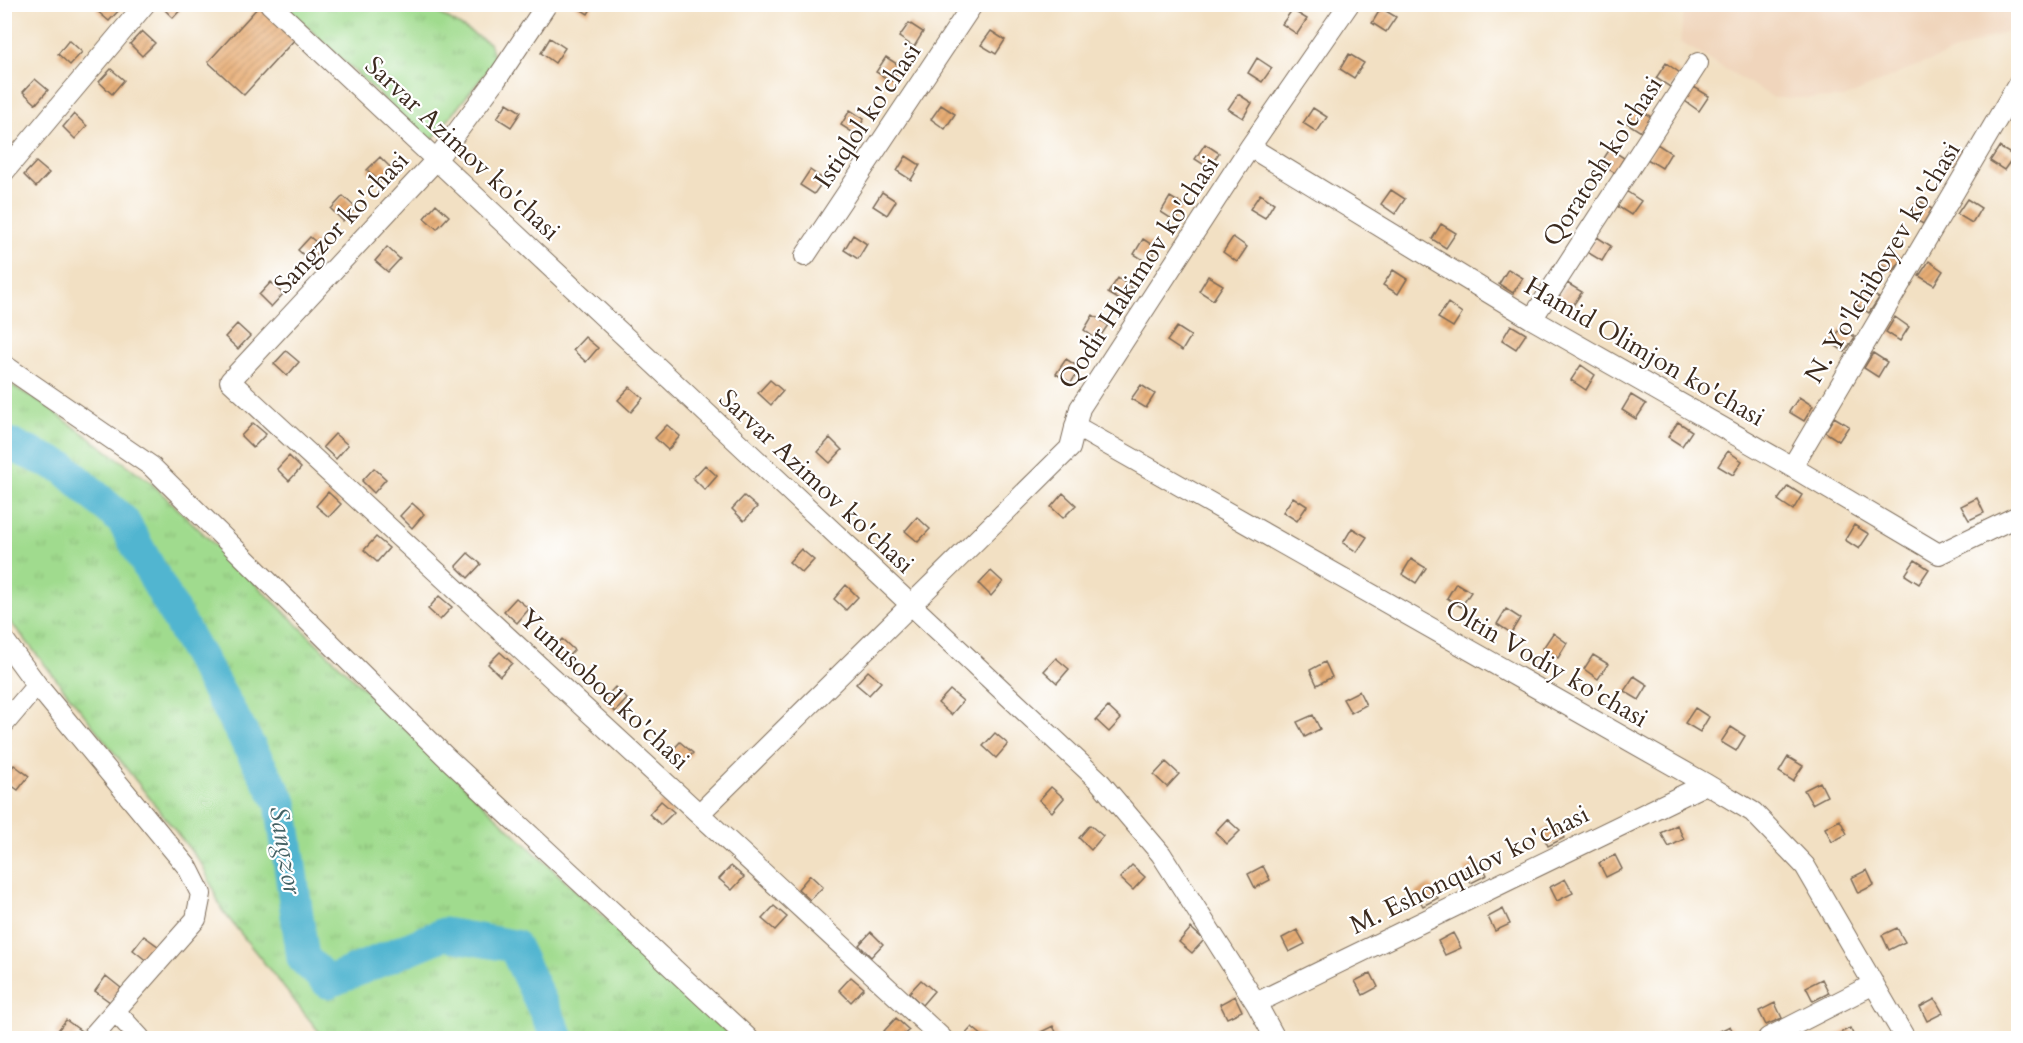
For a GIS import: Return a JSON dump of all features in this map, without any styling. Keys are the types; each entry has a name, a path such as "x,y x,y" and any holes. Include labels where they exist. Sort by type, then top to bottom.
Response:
{"street":[{"path":"4,172 145,4"},
{"name":"Sarvar Azimov ko'chasi","path":"270,4 1098,780 1161,854 1256,1003 1275,1038"},
{"name":"Sangzor ko'chasi","path":"230,381 436,160 496,80 547,4"},
{"name":"Istiqlol ko'chasi","path":"805,256 973,4"},
{"name":"Qodir Hakimov ko'chasi","path":"700,813 1070,448 1080,408 1250,147 1349,4"},
{"name":"Qoratosh ko'chasi","path":"1532,319 1698,63"},
{"name":"N. Yo'lchiboyev ko'chasi","path":"1792,467 2019,84"},
{"name":"Hamid Olimjon ko'chasi","path":"1250,147 1532,319 1792,467 1939,554 2019,516"},
{"path":"4,365 151,466 447,758 748,1038"},
{"name":"Yunusobod ko'chasi","path":"230,381 942,1038"},
{"name":"Oltin Vodiy ko'chasi","path":"1075,426 1706,784 1753,813 1805,866 1905,1038"},
{"path":"4,640 37,685 188,868 201,894 196,919 91,1038"},
{"path":"4,724 37,685"},
{"name":"M. Eshonqulov ko'chasi","path":"1256,1003 1706,784"},
{"path":"1768,1038 1874,984"},
{"path":"115,1011 140,1038"}],"shaded area":[{"path":"1685,5 2018,5 2018,27 1911,68 1844,98 1774,98 1680,42"}],"green space":[{"path":"284,5 425,5 489,43 496,60 430,142"},
{"path":"4,381 37,400 148,480 484,805 733,1038 324,1038 222,910 203,866 5,617"}],"building":[{"path":"101,4 117,4 121,8 109,21 96,10"},
{"path":"572,4 594,4 588,14"},
{"path":"162,5 185,5 173,18"},
{"path":"260,5 297,37 244,95 208,62"},
{"path":"1381,8 1396,17 1386,32 1372,23"},
{"path":"1292,10 1307,19 1297,34 1282,24"},
{"path":"909,23 923,32 914,47 899,37"},
{"path":"142,31 155,43 142,56 130,44"},
{"path":"991,31 1005,40 996,54 981,45"},
{"path":"550,38 565,48 555,63 541,53"},
{"path":"69,40 82,52 70,65 58,54"},
{"path":"1349,54 1364,63 1354,78 1340,69"},
{"path":"886,57 900,66 891,81 876,72"},
{"path":"1257,58 1272,68 1262,82 1248,73"},
{"path":"1666,63 1680,73 1670,87 1656,78"},
{"path":"111,69 124,80 112,94 99,82"},
{"path":"35,79 48,90 36,104 23,92"},
{"path":"1694,87 1709,96 1699,111 1685,101"},
{"path":"1238,94 1252,103 1243,118 1228,109"},
{"path":"507,103 521,112 511,127 497,118"},
{"path":"941,105 955,114 945,129 931,119"},
{"path":"1313,108 1327,117 1317,132 1303,123"},
{"path":"1637,108 1651,117 1641,132 1627,123"},
{"path":"850,110 864,119 855,134 841,125"},
{"path":"74,114 87,126 75,139 63,127"},
{"path":"1205,144 1219,153 1209,168 1195,159"},
{"path":"1657,144 1671,153 1662,168 1647,159"},
{"path":"1951,145 1965,154 1956,169 1941,160"},
{"path":"1999,147 2014,156 2004,170 1990,161"},
{"path":"1610,149 1624,158 1615,173 1600,164"},
{"path":"906,156 920,165 911,180 897,171"},
{"path":"380,157 392,169 380,182 367,170"},
{"path":"36,162 49,173 36,187 24,175"},
{"path":"810,170 824,180 814,194 800,185"},
{"path":"1391,190 1405,199 1395,214 1381,204"},
{"path":"1626,191 1641,201 1631,215 1617,206"},
{"path":"882,192 896,201 887,215 873,206"},
{"path":"1260,194 1274,203 1265,218 1250,209"},
{"path":"343,196 356,208 343,221 331,209"},
{"path":"1170,197 1185,206 1175,221 1161,212"},
{"path":"1967,199 1981,208 1972,223 1957,214"},
{"path":"1918,200 1932,209 1923,224 1908,215"},
{"path":"436,204 449,216 437,229 424,218"},
{"path":"1441,224 1456,233 1446,248 1432,239"},
{"path":"853,235 867,244 858,259 844,250"},
{"path":"310,237 323,248 310,261 298,250"},
{"path":"1233,237 1247,247 1237,262 1223,252"},
{"path":"1597,237 1611,246 1602,261 1587,252"},
{"path":"1143,239 1157,248 1148,263 1134,254"},
{"path":"387,247 400,259 388,272 375,261"},
{"path":"1889,249 1903,258 1893,272 1879,263"},
{"path":"1929,261 1943,271 1934,285 1919,276"},
{"path":"1508,269 1523,278 1513,293 1499,284"},
{"path":"1393,270 1407,279 1398,294 1383,285"},
{"path":"1208,276 1223,285 1213,300 1199,291"},
{"path":"1118,278 1132,288 1123,302 1108,293"},
{"path":"271,282 283,294 271,307 259,295"},
{"path":"1567,283 1582,292 1572,307 1558,298"},
{"path":"1864,289 1879,298 1869,313 1855,304"},
{"path":"1448,303 1462,313 1453,327 1438,318"},
{"path":"1093,315 1108,325 1098,340 1084,330"},
{"path":"1895,317 1909,327 1900,341 1886,332"},
{"path":"237,324 250,336 238,349 225,337"},
{"path":"1511,325 1526,334 1516,349 1502,340"},
{"path":"1177,327 1191,336 1182,351 1167,341"},
{"path":"1841,328 1855,337 1845,352 1831,343"},
{"path":"585,337 598,348 586,362 573,350"},
{"path":"286,351 299,362 287,376 274,364"},
{"path":"1873,353 1887,362 1878,377 1864,368"},
{"path":"1066,359 1080,368 1071,383 1056,374"},
{"path":"1581,365 1595,375 1586,390 1571,380"},
{"path":"770,380 783,391 771,405 758,393"},
{"path":"1141,385 1155,394 1146,408 1131,399"},
{"path":"630,387 643,398 631,412 618,400"},
{"path":"1631,395 1646,404 1636,419 1622,410"},
{"path":"1799,397 1813,406 1804,421 1789,412"},
{"path":"1834,417 1849,426 1839,441 1825,432"},
{"path":"1678,422 1692,431 1682,446 1668,437"},
{"path":"253,423 266,434 253,448 241,436"},
{"path":"667,425 680,436 668,450 655,438"},
{"path":"335,434 348,445 336,459 323,447"},
{"path":"830,438 842,450 830,463 818,452"},
{"path":"1728,451 1742,461 1733,475 1718,466"},
{"path":"289,456 301,468 289,481 277,469"},
{"path":"705,465 717,476 705,490 693,478"},
{"path":"374,468 386,479 374,493 362,481"},
{"path":"1788,486 1802,495 1793,510 1778,500"},
{"path":"328,492 341,504 329,517 316,506"},
{"path":"1063,493 1076,505 1063,518 1051,507"},
{"path":"744,496 757,507 744,521 732,509"},
{"path":"1293,497 1307,506 1297,521 1283,512"},
{"path":"1977,498 1984,513 1969,520 1961,506"},
{"path":"412,503 424,514 412,528 400,516"},
{"path":"917,517 930,529 918,542 905,531"},
{"path":"1854,525 1869,534 1859,549 1845,540"},
{"path":"1352,528 1367,537 1357,552 1343,543"},
{"path":"376,537 389,548 377,562 364,550"},
{"path":"801,549 814,560 802,573 789,562"},
{"path":"468,553 481,564 468,578 456,566"},
{"path":"1411,559 1426,568 1416,583 1402,574"},
{"path":"1915,560 1929,569 1919,584 1905,575"},
{"path":"991,571 1003,582 991,596 979,584"},
{"path":"1456,583 1471,592 1461,607 1447,598"},
{"path":"846,585 858,597 846,610 834,599"},
{"path":"439,596 452,607 440,620 428,609"},
{"path":"516,598 529,609 517,623 504,611"},
{"path":"1506,609 1520,618 1511,633 1497,624"},
{"path":"1553,633 1567,643 1558,658 1543,648"},
{"path":"562,639 574,650 562,663 550,652"},
{"path":"500,652 512,663 500,676 488,664"},
{"path":"1593,655 1608,664 1598,679 1584,669"},
{"path":"1056,658 1069,669 1057,683 1044,671"},
{"path":"1325,662 1332,677 1317,685 1310,670"},
{"path":"868,671 881,682 869,695 856,684"},
{"path":"1634,676 1648,685 1639,700 1624,691"},
{"path":"615,687 627,699 615,712 603,700"},
{"path":"950,690 963,701 951,715 938,703"},
{"path":"1359,691 1366,705 1351,713 1343,699"},
{"path":"1108,707 1121,719 1109,732 1096,720"},
{"path":"1695,708 1709,717 1700,732 1685,723"},
{"path":"1313,715 1320,729 1305,737 1297,722"},
{"path":"1731,727 1745,736 1736,751 1721,742"},
{"path":"995,733 1008,744 996,758 983,746"},
{"path":"680,742 693,753 681,766 668,755"},
{"path":"1788,757 1803,766 1793,781 1779,772"},
{"path":"1166,762 1179,774 1167,787 1154,775"},
{"path":"14,765 29,776 18,790 4,780"},
{"path":"1820,782 1827,796 1812,804 1804,790"},
{"path":"1051,787 1064,798 1052,812 1039,800"},
{"path":"661,801 674,812 661,825 649,814"},
{"path":"1227,819 1240,831 1227,844 1215,832"},
{"path":"1840,820 1847,834 1832,842 1825,828"},
{"path":"1556,824 1564,838 1548,846 1541,831"},
{"path":"1090,825 1103,836 1091,850 1079,838"},
{"path":"1677,825 1684,839 1669,847 1661,833"},
{"path":"1615,855 1622,869 1606,877 1599,863"},
{"path":"1480,861 1487,875 1471,883 1464,868"},
{"path":"1132,865 1145,877 1133,890 1120,878"},
{"path":"731,866 744,877 732,890 719,879"},
{"path":"1263,866 1270,880 1255,888 1248,874"},
{"path":"1867,870 1874,885 1858,893 1851,878"},
{"path":"810,875 823,887 810,900 798,889"},
{"path":"1565,879 1573,893 1557,901 1550,887"},
{"path":"1431,884 1438,898 1423,906 1415,892"},
{"path":"774,906 787,917 775,930 762,919"},
{"path":"1503,909 1510,924 1495,931 1488,917"},
{"path":"1191,928 1204,940 1192,953 1179,942"},
{"path":"1897,928 1905,942 1889,950 1882,935"},
{"path":"1297,930 1305,944 1289,952 1282,938"},
{"path":"871,932 883,944 871,957 859,945"},
{"path":"1453,933 1461,948 1445,955 1438,941"},
{"path":"144,936 159,947 148,962 133,950"},
{"path":"1371,973 1378,987 1363,995 1355,981"},
{"path":"106,976 121,988 110,1002 95,991"},
{"path":"851,977 864,988 851,1002 839,990"},
{"path":"1822,979 1829,993 1813,1001 1806,987"},
{"path":"921,980 934,991 922,1005 909,993"},
{"path":"1235,996 1242,1011 1227,1018 1220,1004"},
{"path":"1935,999 1943,1013 1927,1021 1920,1007"},
{"path":"1775,1003 1782,1018 1766,1025 1759,1011"},
{"path":"896,1018 909,1030 900,1038 892,1038 884,1031"},
{"path":"66,1020 81,1031 76,1038 61,1038 55,1034"},
{"path":"1053,1026 1059,1038 1040,1038 1037,1034"},
{"path":"1730,1026 1736,1038 1717,1038 1714,1034"},
{"path":"972,1027 985,1038 962,1038"},
{"path":"1850,1028 1855,1038 1835,1038 1834,1036"}],"waterway":[{"name":"Sangzor","path":"4,442 64,468 123,521 281,803 303,958 328,982 444,934 514,946 558,1038"}]}
